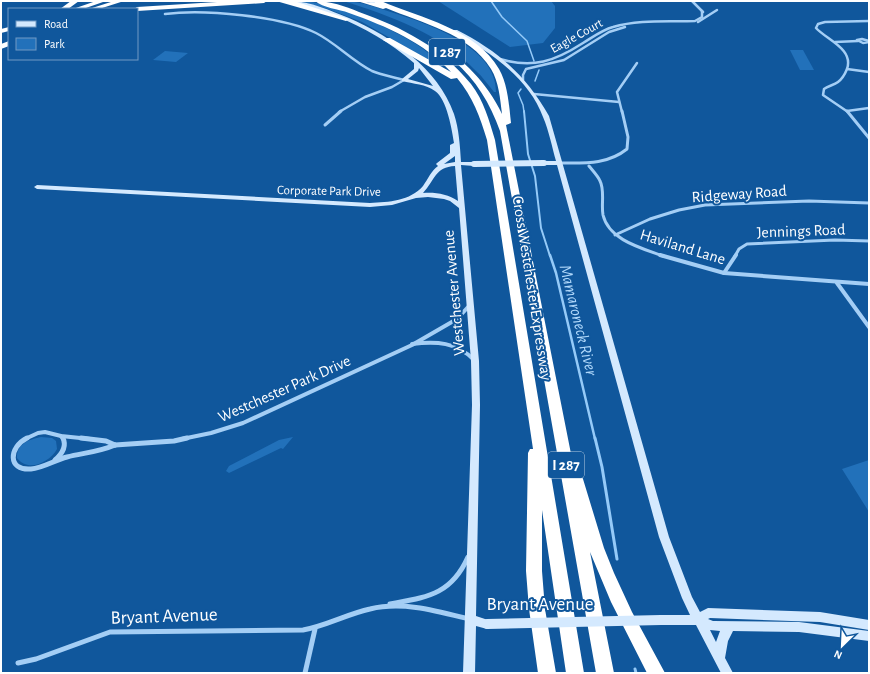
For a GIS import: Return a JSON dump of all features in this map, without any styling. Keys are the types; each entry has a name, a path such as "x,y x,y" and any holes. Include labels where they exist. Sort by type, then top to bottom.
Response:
{"highway":[{"path":"65,8 76,1"},
{"path":"79,8 103,1"},
{"path":"96,8 122,1"},
{"path":"101,8 122,1"},
{"path":"169,1 186,3 207,1"},
{"path":"138,9 264,1"},
{"path":"279,1 297,4 346,18"},
{"name":"Cross Westchester Expressway","path":"318,1 371,18 413,38 451,67 463,80 476,98 486,118 492,140 575,673"},
{"name":"Cross Westchester Expressway","path":"336,1 376,14 406,27 433,42 460,62 480,82 494,105 503,126 605,673"},
{"path":"360,1 413,17"},
{"path":"376,1 445,29 467,41 482,53 493,66 500,84 505,109 509,154"},
{"path":"387,40 452,76 476,98"},
{"path":"536,420 534,571 547,673"},
{"path":"558,423 603,565 627,620 656,673"}],"main road":[{"name":"Westchester Avenue","path":"293,1 346,18 366,27 387,40 417,63 430,76 447,103 453,119 456,132 477,416 469,673"},
{"path":"365,1 422,17 451,29 474,41 500,59 523,80 534,94 542,101 664,537 685,592 698,620 727,673"},
{"path":"404,80 416,70 417,63"},
{"path":"404,80 428,85 440,91"},
{"path":"432,177 435,168 453,154 453,139 456,132"},
{"name":"Corporate Park Drive","path":"37,187 356,204 392,203 413,197 425,188 437,169 441,166 450,164 560,163"},
{"path":"413,197 431,194 444,196 457,203 462,208"},
{"name":"Bryant Avenue","path":"698,620 708,613 761,614 820,618 869,625"},
{"name":"Bryant Avenue","path":"470,619 487,624 698,620 712,626 800,627 869,636"},
{"path":"719,660 721,640 727,630 732,626"}],"street":[{"path":"692,1 708,17"},
{"name":"Eagle Court","path":"523,80 523,75 526,69 564,60 612,30 630,26 705,21 717,10"},
{"name":"Eagle Court","path":"500,59 524,65 551,61 564,56 602,31 611,27 629,24 695,21 702,17 702,11"},
{"path":"165,14 181,12 245,16 283,22 316,33 372,71 404,80"},
{"path":"869,21 829,21 818,24 816,28 844,51 848,58 847,68 841,78 824,89 824,97 847,111 869,138"},
{"path":"834,42 858,41 862,39 869,41"},
{"name":"Corporate Park Drive","path":"560,163 602,162 617,157 625,151 628,147 628,137 617,92 637,63"},
{"path":"847,68 869,72"},
{"path":"325,125 334,116 357,101 393,87 404,80"},
{"path":"534,94 619,102"},
{"path":"542,101 619,102"},
{"path":"847,111 869,108"},
{"name":"Haviland Lane","path":"589,166 601,182 603,215 609,229 615,235 639,247 672,259 724,273 869,284"},
{"name":"Ridgeway Road","path":"615,235 650,219 679,210 705,206 802,202 869,203"},
{"name":"Jennings Road","path":"724,273 739,249 747,244 835,240 869,241"},
{"path":"837,282 869,327"},
{"name":"Westchester Park Drive","path":"115,445 106,441 60,436 45,432 30,436 18,444 12,453 14,463 23,468 36,468 67,457 103,450 115,445 152,443 192,438 244,423 412,344 420,338 455,322 464,315 469,306"},
{"name":"Westchester Park Drive","path":"412,344 444,342 468,353 474,362"},
{"path":"52,463 58,458 64,449 65,444 60,436"},
{"path":"378,607 423,598 444,590 462,571 472,546"},
{"name":"Bryant Avenue","path":"18,663 36,659 110,632 303,630 315,628 378,607 405,607 433,610 470,619"},
{"path":"305,673 315,628"}],"green space":[{"path":"299,1 313,2 329,6 363,17 422,48 443,66 441,67 362,22 328,9"},
{"path":"343,1 363,3 408,18 441,31 458,40 473,50 485,62 493,76 496,92 494,92 481,76 462,58 431,37 397,20"},
{"path":"438,1 551,1 555,6 555,28 543,43 510,47"},
{"path":"790,50 803,50 814,70 800,70"},
{"path":"165,51 188,53 176,62 153,60"},
{"path":"41,437 52,438 56,441 57,449 54,454 44,462 33,465 27,465 17,458 17,453 24,443"},
{"path":"293,437 283,449 281,448 229,473 226,471 229,466 279,440"},
{"path":"869,460 869,512 842,469"}],"waterway":[{"name":"Mamaroneck River","path":"491,1 502,17 527,41 534,61"},
{"name":"Mamaroneck River","path":"535,81 539,70"},
{"name":"Mamaroneck River","path":"521,89 518,93 524,112"},
{"name":"Mamaroneck River","path":"524,111 528,154 535,176 541,228 550,256"},
{"name":"Mamaroneck River","path":"550,255 556,273 595,439"},
{"name":"Mamaroneck River","path":"595,438 602,467 617,559"},
{"name":"Mamaroneck River","path":"635,669 636,673"}]}
